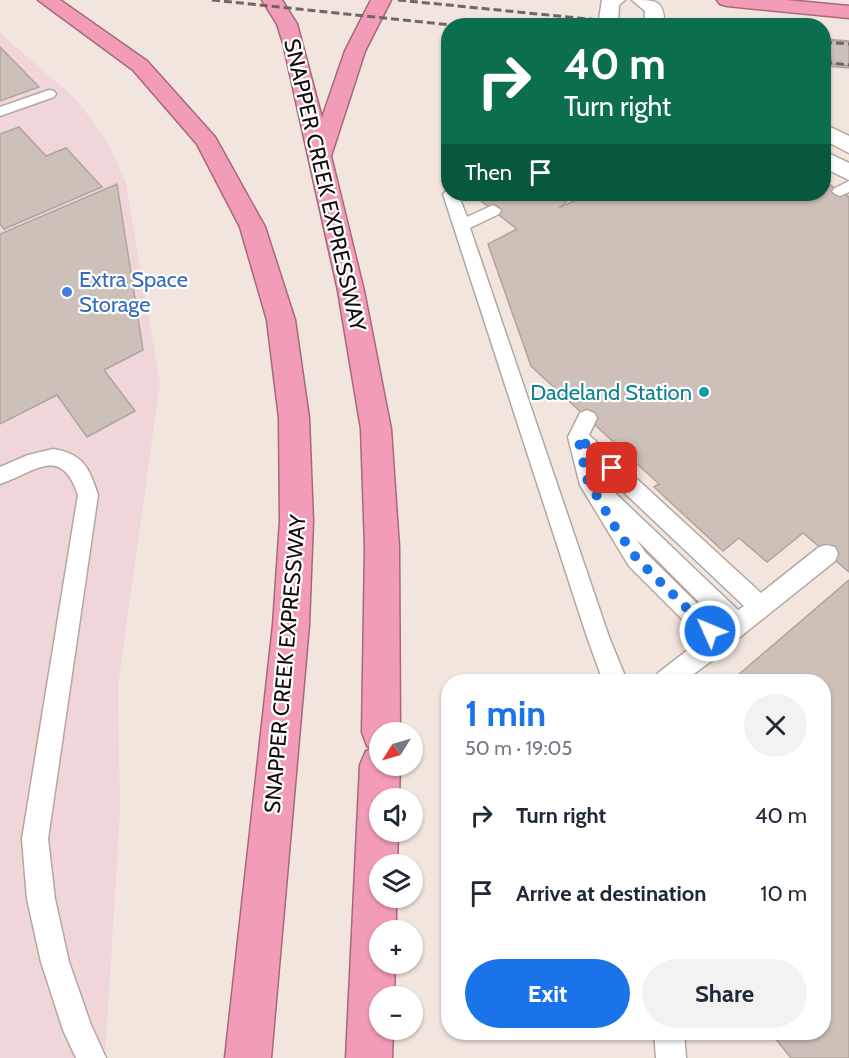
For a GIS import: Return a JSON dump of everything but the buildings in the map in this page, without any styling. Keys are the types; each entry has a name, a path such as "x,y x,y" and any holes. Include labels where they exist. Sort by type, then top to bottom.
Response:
{"highway":[{"name":"SNAPPER CREEK EXPRESSWAY","path":"48,0 114,43 151,75 188,114 224,166 266,262 286,345 295,426 298,513 296,580 248,1058"},
{"name":"SNAPPER CREEK EXPRESSWAY","path":"272,0 287,24 293,43 358,328 376,429 382,547 381,722"},
{"path":"319,158 355,51 381,0"},
{"path":"727,0 849,12"},
{"path":"369,1058 370,978 379,776"}],"street":[{"path":"609,18 610,3 615,0"},
{"path":"642,0 656,9 655,18"},
{"path":"831,135 849,146"},
{"path":"831,166 846,183"}],"lane":[{"path":"0,112 49,94"},
{"path":"453,201 612,674"},
{"path":"462,226 493,210"},
{"path":"720,641 637,559 615,527 587,479 583,428 761,607"},
{"path":"0,476 37,458 55,456 71,461 83,476 88,495 34,839 41,899 55,962 78,1030 91,1058"},
{"path":"587,479 738,625"},
{"path":"675,674 827,554"},
{"path":"670,1040 671,1058"}],"shaded area":[{"path":"0,33 78,101 107,142 126,183 160,383 118,686 120,813 105,1058 0,1058"}],"railway":[{"path":"212,0 441,24"},
{"path":"398,0 578,18"},
{"path":"831,43 849,44"},
{"path":"831,63 849,65"}],"place":[{"name":"Extra Space Storage","path":"67,292"},
{"name":"Dadeland Station","path":"704,392"}],"route":[{"path":"612,468 578,437 587,479 615,527 637,559 710,631"}]}
